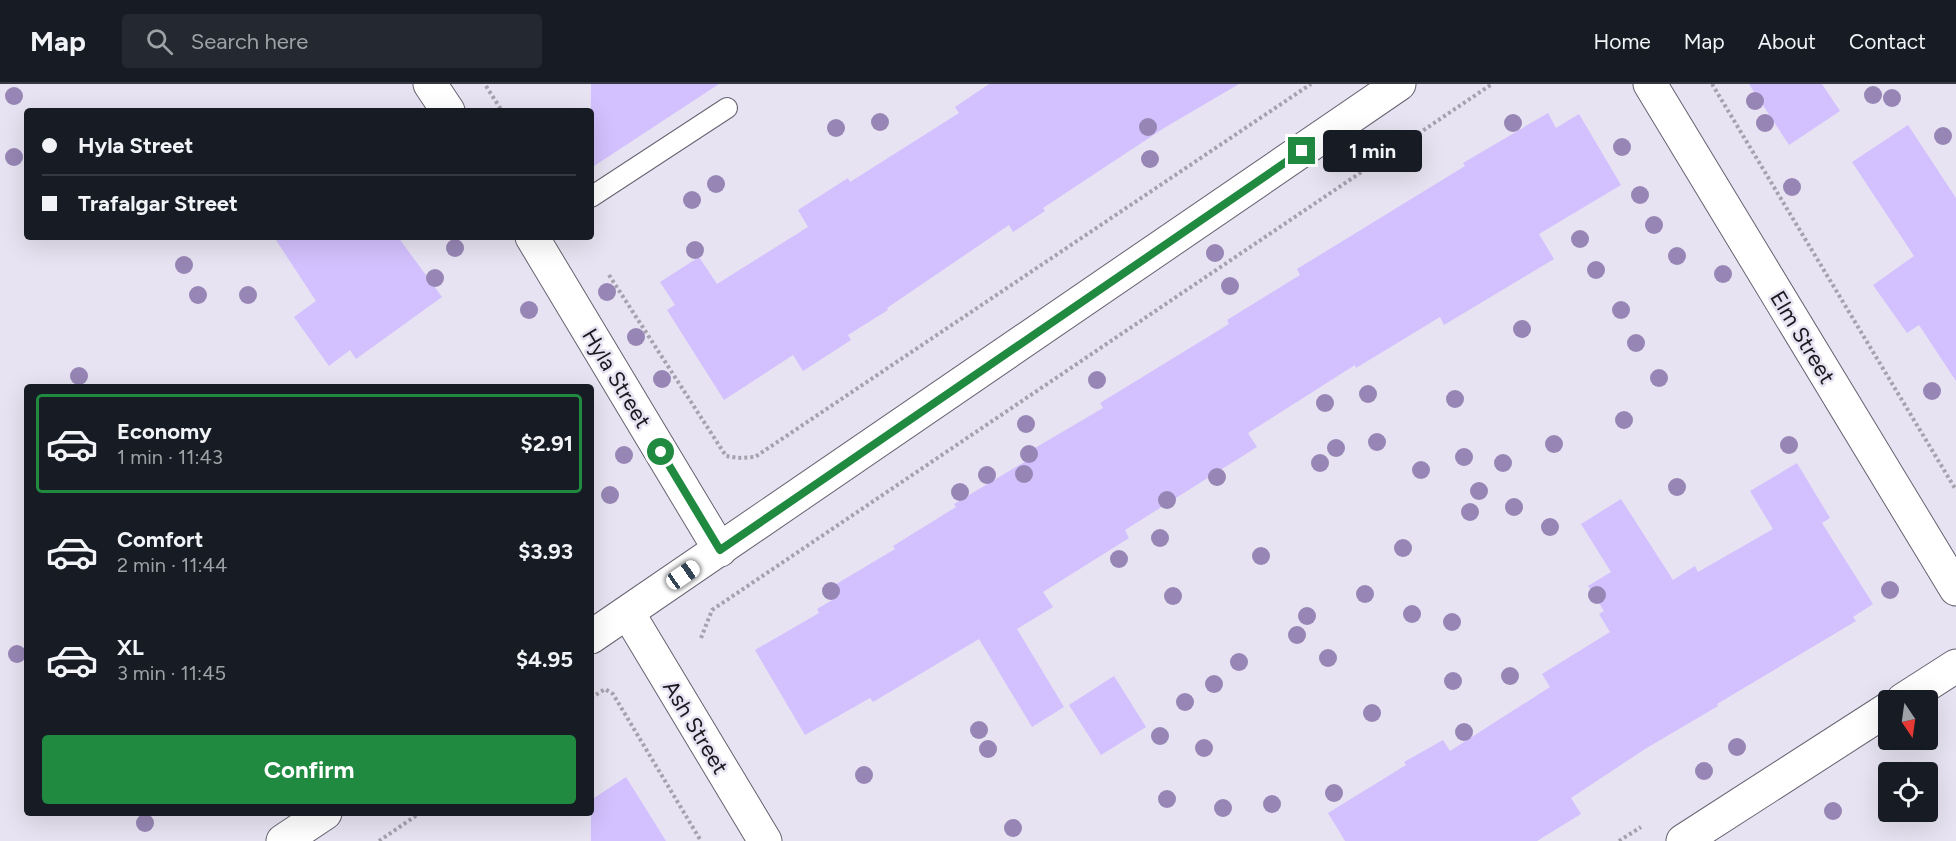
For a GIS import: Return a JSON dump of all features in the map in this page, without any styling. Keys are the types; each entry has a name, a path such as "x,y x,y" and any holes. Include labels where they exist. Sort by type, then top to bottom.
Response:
{"street":[{"path":"430,84 446,108"},
{"path":"594,635 1400,84"},
{"name":"Elm Street","path":"1650,84 1956,590"},
{"name":"Hyla Street","path":"534,240 720,550"},
{"name":"Ash Street","path":"628,613 765,841"},
{"path":"1919,690 1956,666"},
{"path":"1683,841 1878,716"},
{"path":"283,841 320,816"}],"lane":[{"path":"594,195 727,108"}],"path":[{"path":"485,84 500,108"},
{"path":"604,267 726,456 755,457 1311,84"},
{"path":"701,638 712,610 1492,84"},
{"path":"1712,84 1956,490"},
{"path":"594,696 605,688 613,694 702,841"},
{"path":"379,841 416,816"}],"building":[{"path":"591,84 719,84 594,166 594,108 591,108"},
{"path":"989,84 1239,84 1164,128 1043,208 1045,211 1013,232 1009,225 887,308 888,310 848,335 851,340 803,371 793,355 724,400 667,310 675,305 660,282 699,257 717,284 808,227 798,210 848,178 850,182 959,113 955,107"},
{"path":"1749,84 1822,84 1840,111 1789,145"},
{"path":"1548,113 1556,128 1579,114 1621,185 1539,234 1554,259 1444,325 1440,317 1356,368 1355,365 1248,433 1257,447 1125,530 1129,538 1043,592 1053,607 1017,629 1064,707 1032,727 979,639 873,702 870,698 805,735 755,650 819,613 817,609 839,596 833,586 895,549 893,546 956,507 954,504 1026,461 1023,455 1103,408 1100,403 1229,324 1227,320 1300,275 1297,269 1465,166 1463,163"},
{"path":"1908,125 1956,198 1956,381 1919,325 1907,333 1873,285 1914,256 1852,162"},
{"path":"276,240 400,240 442,297 356,359 350,350 329,366 294,317 316,301"},
{"path":"1797,463 1830,518 1822,523 1873,604 1853,617 1856,621 1717,704 1718,706 1645,749 1571,798 1581,814 1537,841 1345,841 1328,813 1406,765 1404,762 1443,740 1450,751 1550,687 1542,674 1610,632 1599,614 1604,611 1588,586 1611,572 1581,524 1621,499 1673,580 1695,566 1698,572 1773,529 1750,491"},
{"path":"1114,676 1146,727 1101,755 1069,705"},
{"path":"626,777 666,841 591,841 594,798"}],"route":[{"path":"661,452 720,550 1302,151"}]}
